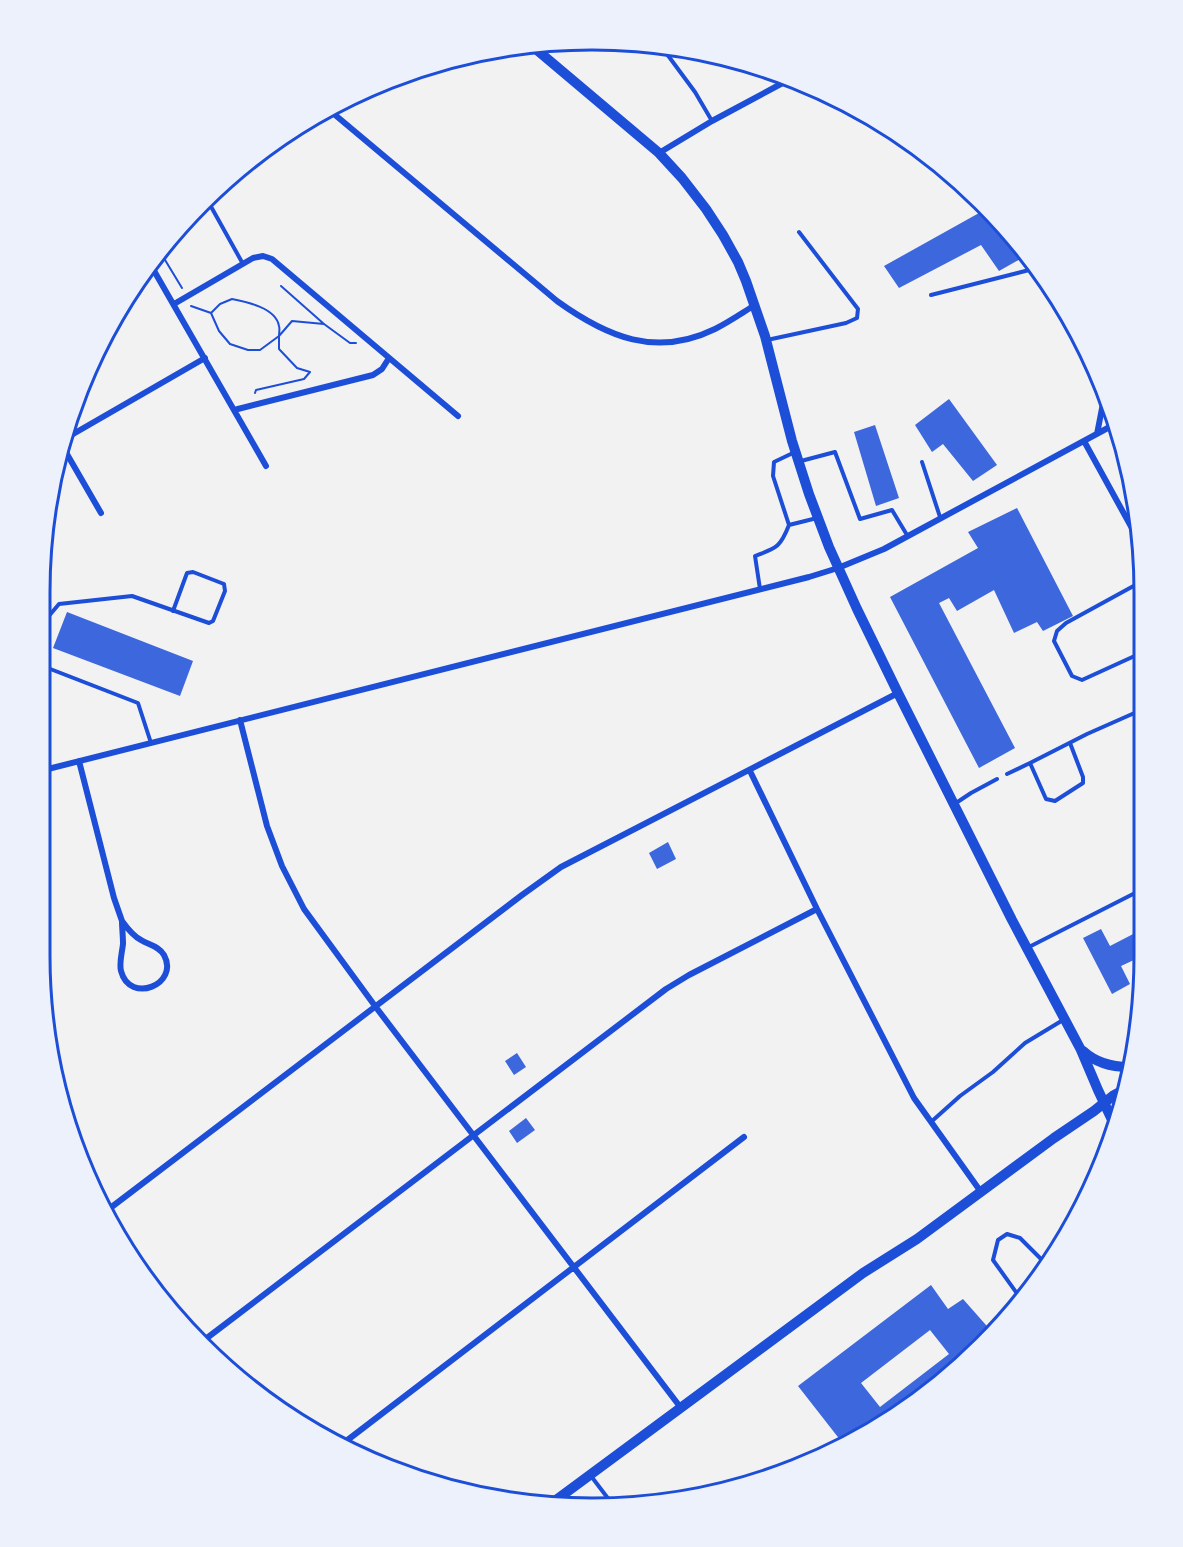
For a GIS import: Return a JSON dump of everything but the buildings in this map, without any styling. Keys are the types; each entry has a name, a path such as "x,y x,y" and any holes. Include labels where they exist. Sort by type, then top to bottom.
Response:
{"main road":[{"path":"540,52 659,153 688,185 723,235 755,305 797,456 838,568 954,804 1066,1019 1110,1115"},
{"path":"1081,1050 1103,1064 1122,1067"},
{"path":"561,1496 863,1274 917,1239 1115,1095"}],"street":[{"path":"659,153 781,84"},
{"path":"335,115 557,301 580,318 606,331 641,342 683,340 717,328 755,305"},
{"path":"174,304 253,258 263,256 272,259 458,416"},
{"path":"155,272 266,466"},
{"path":"73,433 205,358"},
{"path":"234,410 373,375 382,369 389,358"},
{"path":"1097,434 1102,409"},
{"path":"50,768 838,568 884,549 1108,428"},
{"path":"1084,441 1129,523"},
{"path":"67,454 100,513"},
{"path":"112,1207 561,867 898,693"},
{"path":"240,720 267,826 282,866 304,909 473,1136 681,1408"},
{"path":"80,761 114,898 122,921 121,974 135,987 144,989 152,987 164,976 167,965 164,955 158,948 133,935 122,921"},
{"path":"750,771 817,909 914,1098 981,1192"},
{"path":"207,1338 666,989 817,909"},
{"path":"348,1440 744,1137"}],"lane":[{"path":"668,55 696,92 712,121"},
{"path":"211,206 243,264"},
{"path":"766,340 846,323 857,318 858,309 799,232"},
{"path":"931,295 1027,270"},
{"path":"760,589 755,556 777,548 789,525 773,476 774,462 797,456 835,452 860,519 892,510 907,535"},
{"path":"922,462 940,517"},
{"path":"789,525 818,518"},
{"path":"50,615 60,604 132,596 173,611 209,623 213,621 225,591 224,584 193,572 187,573 173,611"},
{"path":"1134,586 1066,623 1057,631 1054,641 1072,676 1082,680 1134,656"},
{"path":"50,669 138,703 151,743"},
{"path":"1007,774 1134,713"},
{"path":"1030,763 1046,799 1055,801 1083,783 1083,777 1070,742"},
{"path":"954,804 997,779"},
{"path":"1027,948 1134,894"},
{"path":"931,1122 1025,1043 1066,1019"},
{"path":"1016,1292 993,1260 998,1240 1007,1234 1020,1238 1041,1259"},
{"path":"591,1475 607,1497"}],"path":[{"path":"164,259 187,296 190,306 211,313 219,331 230,344 248,350 260,350 279,336 292,321 324,324"},
{"path":"281,286 324,324 350,343 360,344"},
{"path":"211,313 220,304 232,299 253,303 272,314 279,324 279,349 297,368 309,372 304,379 256,390 253,398"}]}
